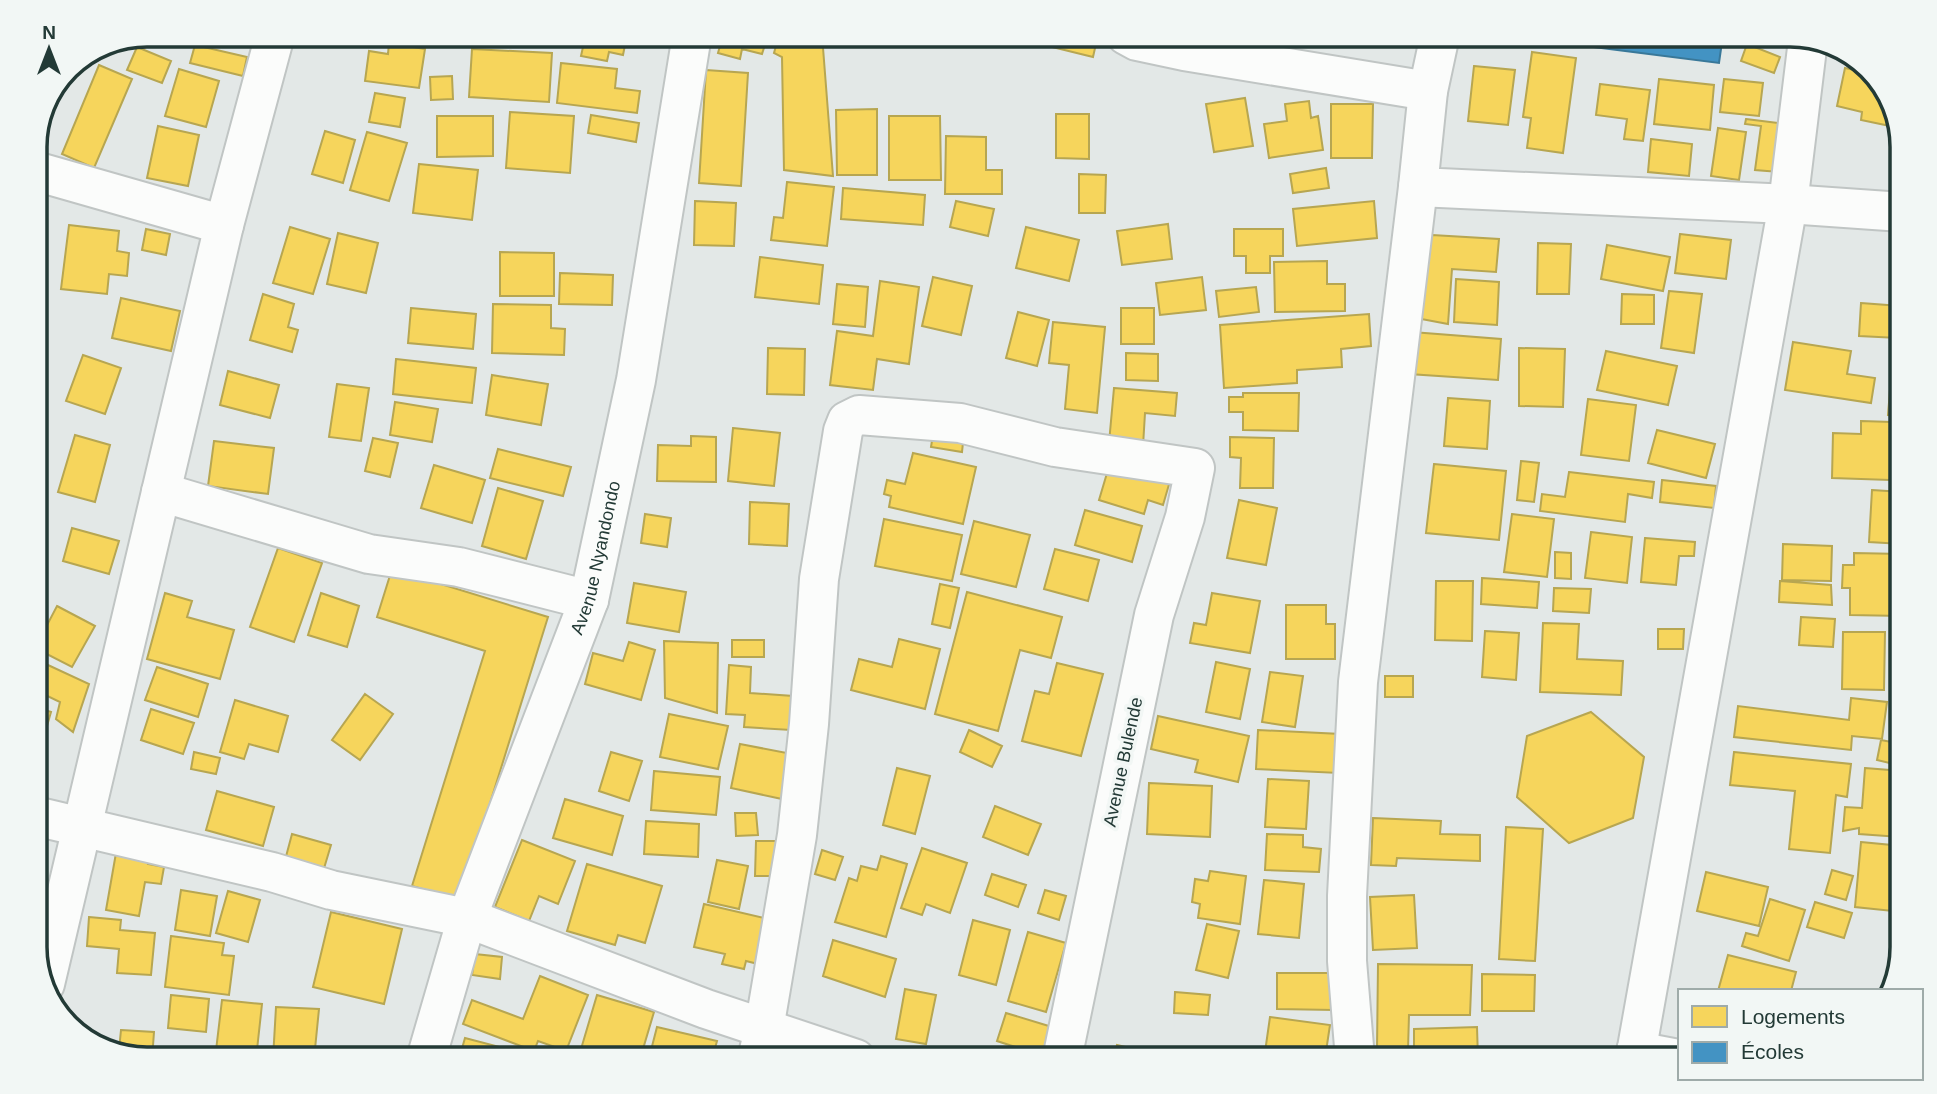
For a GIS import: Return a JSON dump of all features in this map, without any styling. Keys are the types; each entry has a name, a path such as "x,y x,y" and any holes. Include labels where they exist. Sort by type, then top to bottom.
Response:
{"street":[{"path":"49,967 224,225 272,47"},
{"name":"Avenue Nyandondo","path":"429,1047 467,918 589,600 636,380 690,47"},
{"path":"1165,47 1428,90"},
{"path":"1354,1047 1347,961 1347,896 1358,682 1428,90 1437,47"},
{"path":"1636,1047 1788,204 1807,49"},
{"path":"47,174 224,225"},
{"path":"1418,187 1890,211"},
{"name":"Avenue Bulende","path":"761,1044 797,835 819,579 843,431 847,421 859,415 960,423 1055,447 1195,468 1185,517 1153,615 1064,1047"},
{"path":"161,492 369,554 459,567 589,600"},
{"path":"47,818 272,872 331,890 467,918 761,1044 780,1047"}],"building: Logements":[{"path":"194,47 247,57 243,76 190,63"},
{"path":"389,47 425,49 419,88 365,81 369,51 388,54"},
{"path":"583,47 625,47 623,55 609,52 607,61 581,56"},
{"path":"720,47 764,47 762,54 742,49 740,59 718,53"},
{"path":"776,47 823,47 833,176 784,170 782,57 774,53"},
{"path":"1052,47 1095,47 1093,57"},
{"path":"1746,47 1755,47 1780,57 1774,73 1741,61"},
{"path":"137,48 171,61 162,83 127,70"},
{"path":"472,49 552,53 549,102 469,97"},
{"path":"1532,52 1576,58 1563,153 1527,148 1531,118 1523,117"},
{"path":"561,63 617,69 615,88 640,91 637,113 557,103"},
{"path":"99,65 132,79 94,168 62,154"},
{"path":"1474,66 1515,70 1508,125 1468,121"},
{"path":"1845,68 1853,70 1876,97 1887,125 1861,120 1862,112 1837,106"},
{"path":"179,69 219,81 206,127 165,116"},
{"path":"706,70 748,73 741,186 699,183"},
{"path":"452,76 453,99 431,100 430,77"},
{"path":"1659,79 1714,85 1710,130 1654,124"},
{"path":"1724,79 1763,83 1759,116 1720,112"},
{"path":"1600,84 1650,90 1643,141 1624,139 1627,119 1596,115"},
{"path":"375,93 405,98 400,127 369,122"},
{"path":"1245,98 1253,146 1214,152 1206,104"},
{"path":"1309,101 1311,118 1318,116 1323,150 1269,158 1264,124 1287,121 1285,104"},
{"path":"1331,104 1373,104 1372,158 1331,158"},
{"path":"877,109 877,175 837,175 836,110"},
{"path":"510,112 574,116 570,173 506,168"},
{"path":"1056,114 1089,114 1089,159 1056,158"},
{"path":"591,115 639,123 636,142 588,133"},
{"path":"437,116 493,116 493,156 437,157"},
{"path":"889,116 940,116 941,180 889,180"},
{"path":"1746,119 1785,124 1779,172 1755,170 1761,126 1745,124"},
{"path":"158,126 199,135 188,186 147,178"},
{"path":"1718,128 1746,132 1739,180 1711,176"},
{"path":"325,131 355,140 343,183 312,174"},
{"path":"367,132 407,143 389,201 350,190"},
{"path":"946,136 986,137 986,170 1002,170 1002,194 945,194"},
{"path":"1651,139 1692,144 1689,176 1648,172"},
{"path":"419,164 478,170 472,220 413,213"},
{"path":"1326,168 1329,188 1293,193 1290,174"},
{"path":"1079,174 1106,175 1105,213 1079,213"},
{"path":"787,182 834,187 827,246 771,240 774,217 783,218"},
{"path":"843,188 925,195 923,225 841,219"},
{"path":"695,201 736,203 734,246 694,245"},
{"path":"956,201 994,209 988,236 950,227"},
{"path":"1374,201 1377,238 1297,246 1293,209"},
{"path":"1168,224 1172,259 1122,265 1117,231"},
{"path":"69,225 119,231 117,251 129,253 127,276 109,274 107,294 61,289"},
{"path":"290,227 330,239 313,294 273,283"},
{"path":"1026,227 1079,240 1069,281 1016,268"},
{"path":"146,229 170,234 166,255 142,250"},
{"path":"1234,229 1283,229 1283,256 1270,256 1270,273 1246,273 1246,256 1234,256"},
{"path":"338,233 378,243 366,293 327,284"},
{"path":"1680,234 1731,240 1726,279 1675,273"},
{"path":"1432,235 1499,239 1496,272 1452,269 1448,324 1416,318"},
{"path":"1538,243 1571,244 1569,294 1537,294"},
{"path":"1607,245 1670,257 1663,291 1601,279"},
{"path":"500,252 554,253 554,296 500,296"},
{"path":"760,257 823,265 819,304 755,297"},
{"path":"1327,261 1327,284 1345,284 1345,311 1275,312 1274,262"},
{"path":"560,273 613,275 612,305 559,304"},
{"path":"933,277 972,286 961,335 922,326"},
{"path":"1202,277 1206,310 1160,315 1156,283"},
{"path":"1456,279 1499,282 1497,325 1454,322"},
{"path":"880,281 919,287 909,364 877,359 873,390 830,385 837,331 873,336"},
{"path":"837,284 868,287 865,327 833,324"},
{"path":"1256,287 1259,312 1219,317 1216,291"},
{"path":"1669,291 1702,294 1694,353 1661,348"},
{"path":"263,294 294,304 288,327 298,330 292,352 250,340"},
{"path":"1622,294 1654,295 1654,324 1621,324"},
{"path":"121,298 180,311 171,351 112,338"},
{"path":"1861,303 1890,305 1890,338 1859,336"},
{"path":"493,304 551,305 551,328 565,329 564,355 492,353"},
{"path":"411,308 476,314 473,349 408,343"},
{"path":"1121,308 1154,308 1154,344 1121,344"},
{"path":"1018,312 1049,320 1037,366 1006,358"},
{"path":"1369,314 1371,346 1341,349 1342,367 1297,370 1297,383 1224,388 1220,325"},
{"path":"1053,322 1105,327 1097,413 1065,409 1069,365 1049,363"},
{"path":"1412,332 1501,339 1498,380 1409,374"},
{"path":"1793,342 1851,351 1847,374 1875,378 1871,403 1785,390"},
{"path":"768,348 805,349 804,395 767,394"},
{"path":"1519,348 1565,349 1563,407 1519,406"},
{"path":"1606,351 1677,366 1668,405 1597,390"},
{"path":"1126,353 1158,354 1158,381 1126,380"},
{"path":"83,355 121,368 105,414 66,401"},
{"path":"396,359 476,368 472,403 393,394"},
{"path":"228,371 279,385 270,418 220,405"},
{"path":"492,375 548,384 541,425 486,415"},
{"path":"337,384 369,388 361,441 329,437"},
{"path":"1114,388 1177,393 1175,416 1145,413 1143,446 1109,443"},
{"path":"1243,393 1299,393 1298,431 1243,430 1243,412 1229,412 1229,397 1243,397"},
{"path":"1448,398 1490,401 1487,449 1444,446"},
{"path":"1588,399 1636,405 1629,461 1581,455"},
{"path":"395,402 438,409 432,442 390,435"},
{"path":"1861,421 1890,422 1890,480 1832,478 1833,433 1861,434"},
{"path":"733,428 780,433 774,486 728,481"},
{"path":"934,428 964,433 962,452 931,447"},
{"path":"1657,430 1715,444 1706,478 1648,463"},
{"path":"75,435 110,445 95,502 58,492"},
{"path":"691,436 716,437 716,482 657,481 658,445 691,446"},
{"path":"1230,437 1274,438 1273,488 1240,488 1241,458 1230,457"},
{"path":"373,438 398,443 390,477 365,471"},
{"path":"214,441 274,448 268,494 208,486"},
{"path":"498,449 571,467 563,496 490,478"},
{"path":"913,453 976,467 963,524 889,507 891,496 884,494 887,480 905,484"},
{"path":"1521,461 1539,463 1534,502 1517,500"},
{"path":"1110,463 1170,481 1163,505 1148,500 1144,514 1099,500"},
{"path":"1434,464 1506,471 1499,540 1426,533"},
{"path":"434,465 485,480 472,523 421,508"},
{"path":"1569,472 1654,482 1652,498 1628,494 1625,522 1540,511 1542,494 1565,497"},
{"path":"1662,480 1716,486 1714,508 1660,502"},
{"path":"498,488 543,501 526,559 482,546"},
{"path":"1872,490 1890,491 1890,543 1869,542"},
{"path":"1239,500 1277,508 1266,565 1227,558"},
{"path":"750,502 789,504 787,546 749,544"},
{"path":"1085,510 1142,526 1132,562 1075,545"},
{"path":"645,514 671,518 667,547 641,543"},
{"path":"1512,514 1554,519 1547,577 1504,572"},
{"path":"884,519 962,535 952,581 875,566"},
{"path":"974,521 1030,535 1016,587 961,574"},
{"path":"72,528 119,541 109,574 63,561"},
{"path":"1591,532 1632,537 1627,583 1585,578"},
{"path":"1645,538 1695,542 1694,556 1679,556 1676,585 1641,582"},
{"path":"1783,544 1832,546 1831,581 1782,580"},
{"path":"278,548 322,563 294,642 250,627"},
{"path":"1055,549 1099,560 1088,601 1044,589"},
{"path":"1555,552 1571,553 1571,579 1555,578"},
{"path":"1854,553 1890,554 1890,616 1850,615 1850,588 1842,588 1843,565 1854,565"},
{"path":"392,569 548,617 460,900 412,886 485,651 377,617"},
{"path":"1482,578 1539,582 1537,608 1481,604"},
{"path":"1436,581 1473,581 1472,641 1435,640"},
{"path":"1780,581 1831,585 1832,605 1779,602"},
{"path":"634,583 686,592 679,632 627,623"},
{"path":"940,584 959,588 950,628 932,624"},
{"path":"1554,588 1591,589 1589,613 1553,611"},
{"path":"967,592 1062,617 1051,658 1020,650 998,731 935,714"},
{"path":"165,593 192,601 187,617 234,630 220,679 147,659"},
{"path":"321,593 359,606 347,647 308,635"},
{"path":"1212,593 1260,601 1250,653 1190,643 1194,623 1206,625"},
{"path":"1286,605 1326,605 1326,624 1335,624 1335,659 1286,659"},
{"path":"57,606 95,626 72,667 47,654 47,625"},
{"path":"1801,617 1835,619 1833,647 1799,645"},
{"path":"1543,623 1579,624 1577,659 1623,661 1621,695 1540,692"},
{"path":"1658,629 1684,629 1683,649 1658,649"},
{"path":"1485,631 1519,633 1516,680 1482,677"},
{"path":"1843,632 1885,632 1884,690 1842,689"},
{"path":"899,639 940,649 925,709 851,690 859,659 892,667"},
{"path":"732,640 764,640 764,657 732,657"},
{"path":"664,641 718,643 717,713 665,698"},
{"path":"629,642 655,650 641,700 585,684 593,653 623,661"},
{"path":"1216,662 1250,669 1240,719 1206,712"},
{"path":"1057,663 1103,674 1081,756 1022,741 1035,691 1049,694"},
{"path":"47,665 89,684 73,732 56,719 60,702 47,696"},
{"path":"729,665 751,667 750,693 793,696 791,730 744,727 745,715 726,714"},
{"path":"157,667 208,684 198,717 145,700"},
{"path":"1270,672 1303,676 1295,727 1262,722"},
{"path":"1385,676 1413,676 1413,697 1385,697"},
{"path":"365,694 393,714 360,760 332,740"},
{"path":"1851,698 1887,702 1882,739 1852,736 1851,750 1734,737 1738,706 1849,720"},
{"path":"235,700 288,716 278,752 249,744 244,759 220,752"},
{"path":"151,709 194,723 183,754 141,740"},
{"path":"1591,712 1644,757 1633,818 1569,843 1517,797 1527,736"},
{"path":"669,714 728,726 718,769 660,757"},
{"path":"1158,716 1249,736 1238,782 1195,772 1198,760 1151,749"},
{"path":"969,730 1002,746 992,767 960,752"},
{"path":"1258,730 1341,734 1339,773 1256,769"},
{"path":"1881,740 1890,742 1890,763 1877,760"},
{"path":"740,744 792,754 782,799 731,788"},
{"path":"194,752 220,758 216,774 191,769"},
{"path":"611,752 642,761 629,801 599,791"},
{"path":"1734,752 1851,764 1847,797 1836,795 1830,853 1789,849 1795,791 1730,785"},
{"path":"897,768 930,776 915,834 883,825"},
{"path":"1865,768 1890,770 1890,836 1859,834 1859,828 1843,831 1845,807 1862,808"},
{"path":"654,771 720,777 716,815 651,810"},
{"path":"1268,779 1309,781 1306,829 1265,827"},
{"path":"1149,783 1212,786 1210,837 1147,834"},
{"path":"217,791 274,807 263,846 206,830"},
{"path":"565,799 623,816 612,855 553,838"},
{"path":"995,806 1041,824 1028,855 983,837"},
{"path":"735,813 756,813 758,835 736,836"},
{"path":"1373,818 1441,821 1440,834 1480,835 1480,861 1397,858 1396,866 1371,865"},
{"path":"646,821 699,824 698,857 644,854"},
{"path":"1506,827 1543,829 1535,961 1499,959"},
{"path":"292,834 331,845 322,875 284,864"},
{"path":"1267,834 1303,835 1303,847 1321,849 1319,872 1265,870"},
{"path":"522,840 575,861 558,904 539,896 529,921 495,907"},
{"path":"756,841 783,841 782,876 755,876"},
{"path":"1861,842 1890,845 1890,911 1855,907"},
{"path":"922,848 967,863 950,913 926,904 922,915 901,908"},
{"path":"822,850 843,857 835,880 815,874"},
{"path":"116,853 149,859 148,864 164,867 161,884 145,882 139,916 106,910"},
{"path":"881,856 907,864 886,937 835,922 849,878 857,881 861,866 877,870"},
{"path":"717,860 748,866 739,909 708,902"},
{"path":"587,864 662,886 645,943 618,935 615,945 567,931"},
{"path":"1832,870 1853,876 1846,900 1825,894"},
{"path":"1210,871 1246,876 1240,924 1198,918 1200,904 1192,902 1195,879 1208,881"},
{"path":"1706,872 1768,887 1759,926 1697,911"},
{"path":"992,874 1026,885 1018,907 985,895"},
{"path":"1264,880 1304,884 1299,938 1258,934"},
{"path":"181,890 217,896 210,936 175,930"},
{"path":"1045,890 1066,896 1059,920 1038,913"},
{"path":"228,891 260,900 248,942 216,933"},
{"path":"1414,895 1417,948 1373,950 1370,897"},
{"path":"1770,899 1805,910 1789,961 1742,946 1746,933 1758,936"},
{"path":"1815,902 1852,913 1844,938 1807,927"},
{"path":"704,904 768,919 758,964 746,961 744,969 722,964 725,954 694,947"},
{"path":"331,912 402,929 384,1004 313,987"},
{"path":"89,917 121,920 120,930 155,933 151,975 117,973 119,949 87,946"},
{"path":"973,920 1010,930 996,985 959,975"},
{"path":"1207,924 1239,931 1228,978 1196,970"},
{"path":"1028,932 1066,943 1046,1012 1008,1001"},
{"path":"171,936 224,943 222,955 234,956 229,995 165,987"},
{"path":"833,940 896,959 885,997 823,976"},
{"path":"475,954 502,957 500,979 472,975"},
{"path":"1728,955 1796,972 1792,989 1719,989"},
{"path":"1378,964 1472,965 1470,1015 1409,1015 1408,1047 1377,1047"},
{"path":"1277,973 1335,973 1334,1010 1277,1009"},
{"path":"1482,974 1535,975 1534,1011 1482,1011"},
{"path":"540,976 588,995 568,1047 555,1047 538,1041 536,1047 523,1047 463,1024 472,1000 523,1019"},
{"path":"905,989 936,995 926,1044 896,1039"},
{"path":"1175,992 1210,995 1208,1015 1174,1013"},
{"path":"171,995 209,999 206,1032 168,1028"},
{"path":"597,995 654,1012 644,1047 582,1047"},
{"path":"222,1000 262,1004 257,1047 216,1047"},
{"path":"276,1007 319,1009 315,1047 274,1047"},
{"path":"1006,1013 1052,1027 1046,1047 1015,1047 997,1041"},
{"path":"1270,1017 1330,1025 1327,1047 1266,1047"},
{"path":"657,1027 717,1041 715,1047 652,1047"},
{"path":"1477,1027 1478,1047 1414,1047 1414,1029"},
{"path":"121,1030 154,1032 153,1047 120,1043"},
{"path":"465,1038 500,1047 462,1047"}],"building: Écoles":[{"path":"1594,47 1721,47 1719,63"}]}
